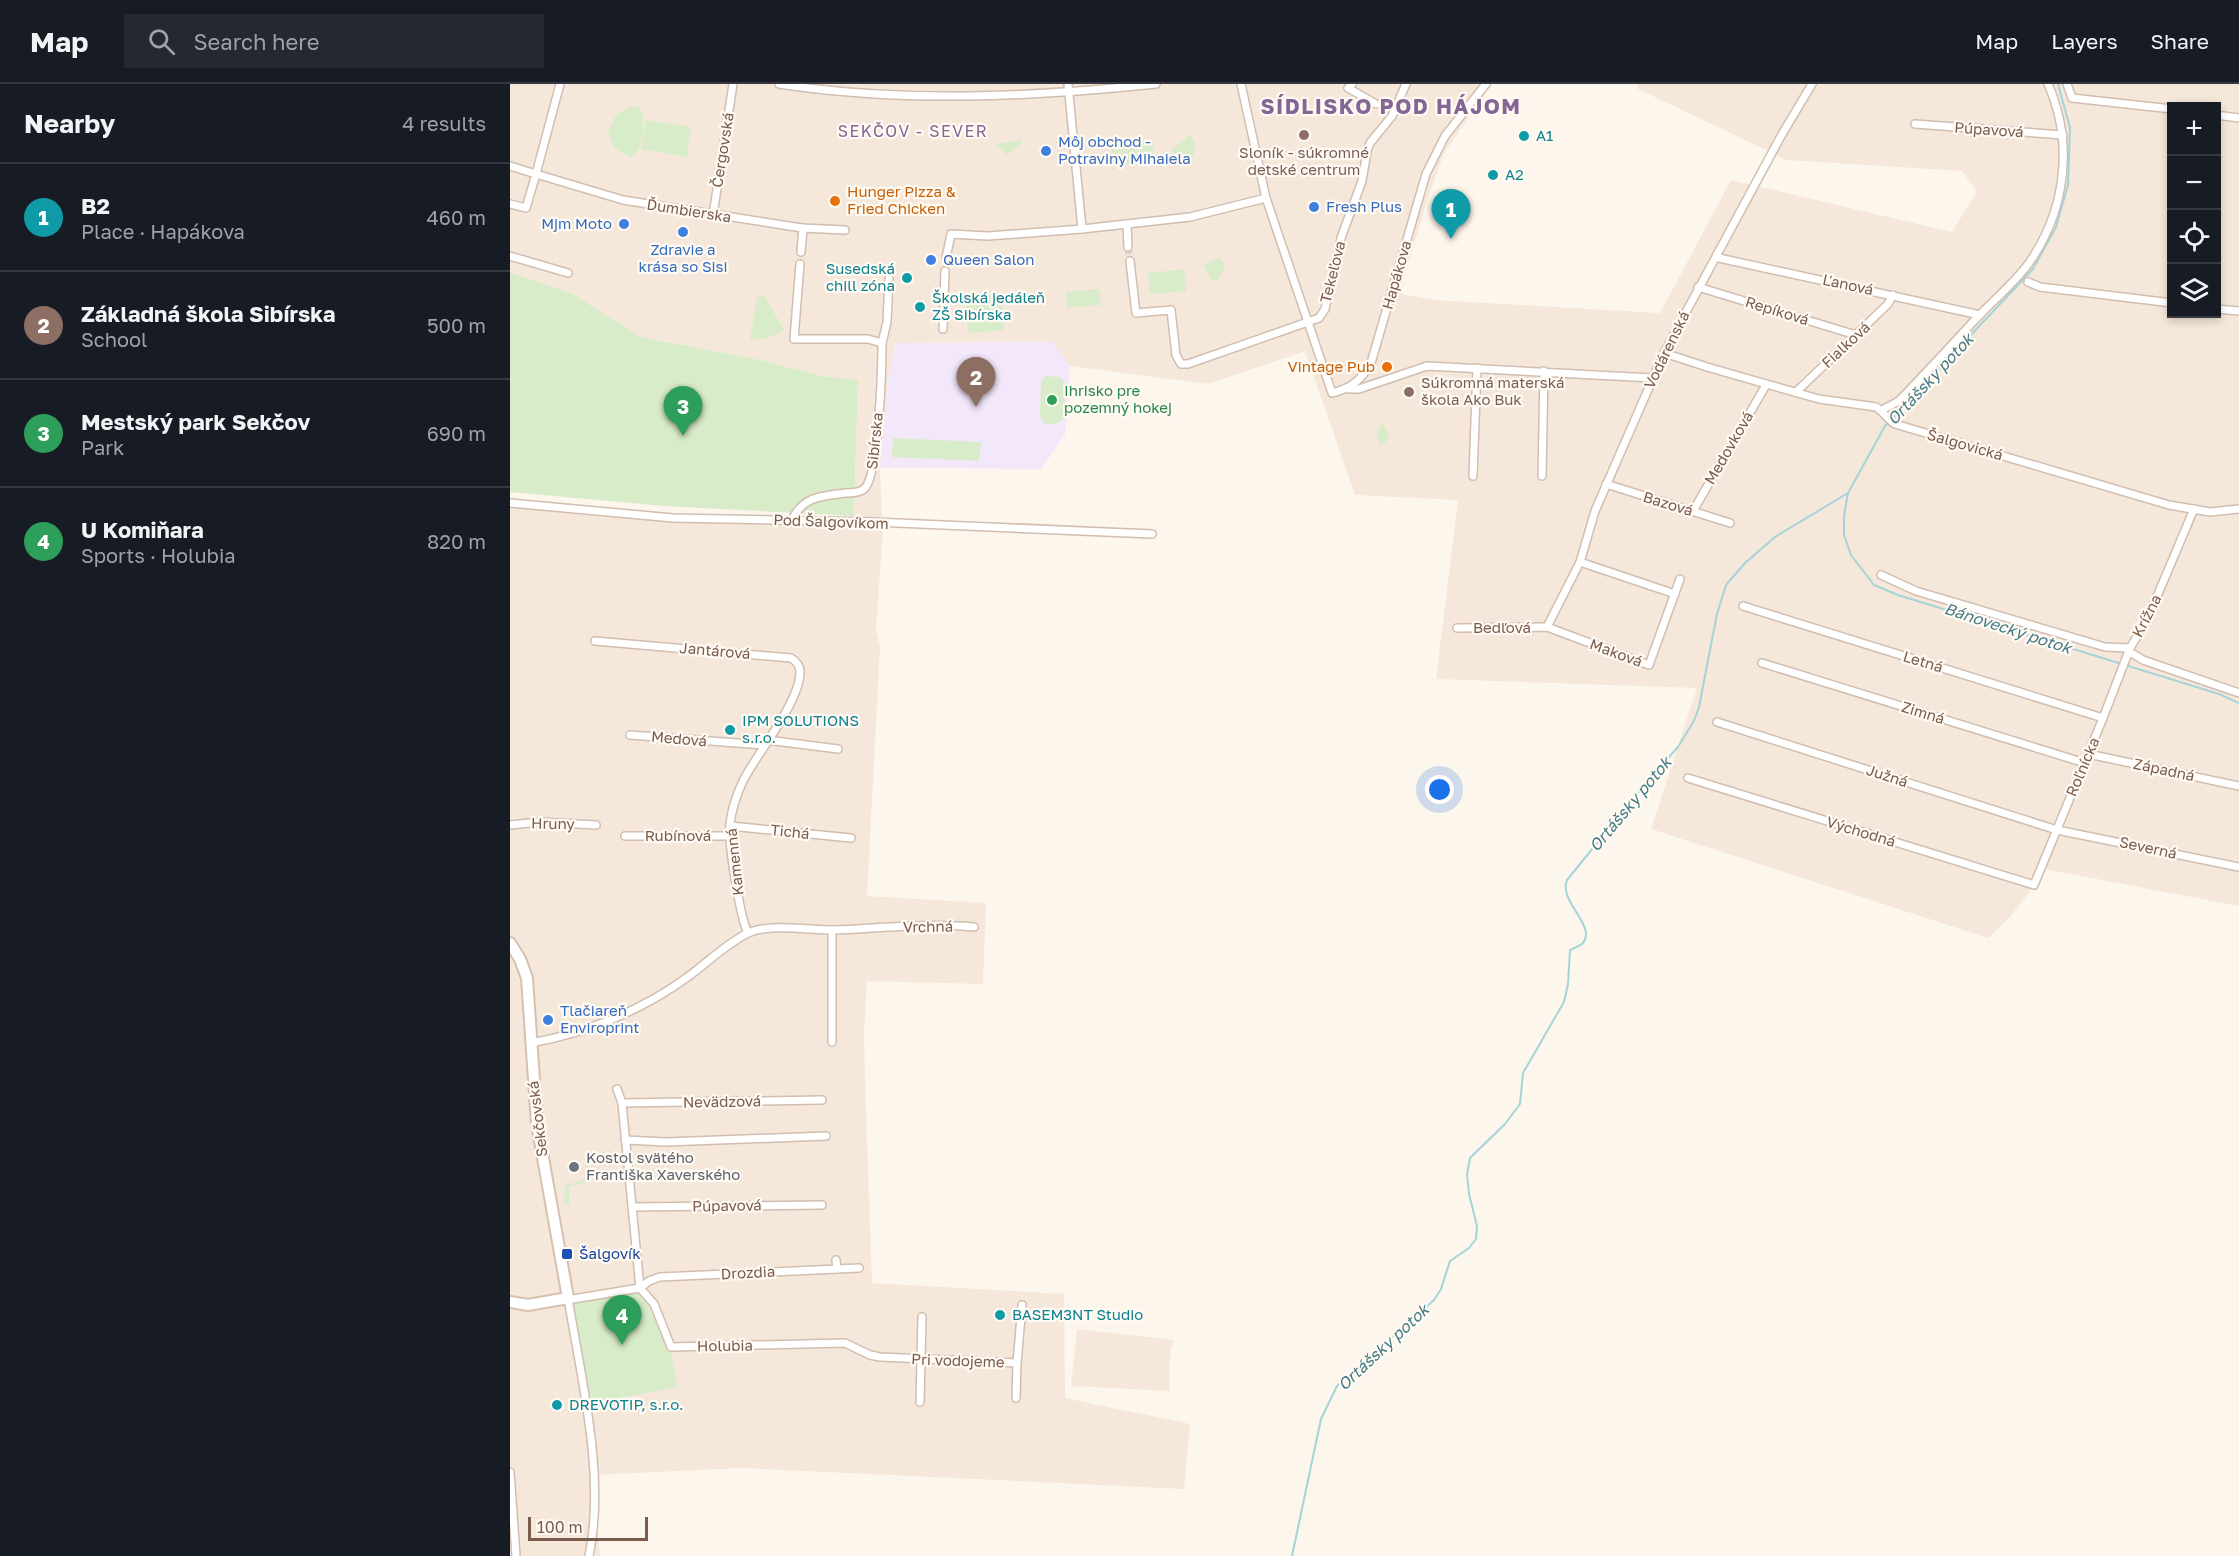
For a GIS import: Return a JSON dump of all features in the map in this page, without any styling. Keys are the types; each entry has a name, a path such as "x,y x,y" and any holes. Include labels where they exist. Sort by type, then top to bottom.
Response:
{"street":[{"path":"510,204 526,208 560,84"},
{"name":"Čergovská","path":"713,215 733,84"},
{"path":"779,84 812,89 887,94 990,96 1068,88 1156,84"},
{"path":"1130,261 1136,313 1171,310 1178,362 1185,365 1307,322 1266,198 1241,84"},
{"path":"1352,84 1348,88 1376,104"},
{"name":"Tekeľova","path":"1307,322 1319,318 1325,309 1341,238 1362,181 1367,151 1370,143 1392,116 1406,84"},
{"name":"Hapákova","path":"1307,322 1332,393 1347,389 1362,378 1371,363 1426,174 1445,136 1486,84"},
{"name":"Vodárenská","path":"1547,627 1580,562 1595,511 1664,353 1698,287 1812,84"},
{"path":"1664,353 1766,385 1838,402 1876,407 1882,410 1899,401 2029,262 2052,220 2060,197 2064,167 2063,135 2056,102 2048,84"},
{"path":"2067,84 2072,98 2167,108"},
{"path":"1068,88 1082,229"},
{"path":"2221,116 2239,118"},
{"name":"Púpavová","path":"1915,124 2063,135"},
{"name":"Ďumbierska","path":"510,166 623,200 803,228 845,230"},
{"path":"946,258 951,234 988,236 1082,229 1190,217 1266,198"},
{"path":"1127,224 1128,247"},
{"path":"801,252 803,228"},
{"name":"Ľanová","path":"1717,254 1719,258 1980,315"},
{"path":"510,256 568,273"},
{"path":"800,264 794,339 868,339 882,343"},
{"path":"943,329 945,271"},
{"name":"Sibírska","path":"792,520 797,509 812,499 856,492 865,489 870,481 877,437 882,343 887,322 889,281"},
{"path":"2028,282 2040,287 2167,302"},
{"name":"Repíková","path":"1698,287 1856,335"},
{"name":"Fialková","path":"1796,392 1888,304 1893,295"},
{"path":"2221,309 2239,311"},
{"path":"1347,389 1359,388 1427,366 1652,378"},
{"path":"1473,476 1477,368"},
{"path":"1542,476 1544,371"},
{"name":"Medovková","path":"1692,511 1766,385"},
{"name":"Šalgovická","path":"1882,410 1886,418 1895,424 2160,502 2210,512 2239,509"},
{"name":"Bazová","path":"1606,484 1730,523"},
{"name":"Pod Šalgovíkom","path":"510,503 673,518 792,520 1152,534"},
{"name":"Krížna","path":"1881,575 1916,591 2104,647 2128,652 2147,620 2194,509"},
{"path":"1580,562 1675,594"},
{"name":"Maková","path":"1547,627 1649,665 1680,579"},
{"name":"Letná","path":"1743,606 2103,718"},
{"name":"Bedľová","path":"1457,628 1547,627"},
{"name":"Jantárová","path":"596,641 790,658 797,662 800,671 794,697"},
{"path":"2128,652 2143,660 2239,693"},
{"name":"Roľnícka","path":"2034,885 2128,652"},
{"name":"Zimná","path":"1762,663 2085,763"},
{"name":"Kamenná","path":"748,933 744,925 736,886 730,826 742,783 794,697"},
{"name":"Južná","path":"1717,722 2057,830"},
{"name":"Medová","path":"630,735 838,749"},
{"name":"Západná","path":"2088,754 2239,786"},
{"name":"Východná","path":"1688,778 2034,885"},
{"name":"Hruny","path":"510,825 539,822 596,825"},
{"name":"Tichá","path":"730,826 851,838"},
{"name":"Severná","path":"2057,830 2239,867"},
{"name":"Rubínová","path":"625,836 730,836"},
{"name":"Vrchná","path":"832,930 974,927"},
{"path":"531,1043 585,1030 630,1011 674,987 748,933 766,929 832,930 832,1042"},
{"name":"Sekčovská","path":"510,943 520,959 527,978 537,1124 590,1440 595,1493 589,1556"},
{"path":"510,1302 528,1305 640,1288 622,1103 617,1089"},
{"name":"Nevädzová","path":"622,1103 822,1101"},
{"path":"625,1140 666,1142 826,1136"},
{"name":"Púpavová","path":"632,1208 822,1205"},
{"path":"836,1260 837,1269"},
{"name":"Drozdia","path":"640,1288 660,1277 859,1268"},
{"name":"Holubia","path":"640,1288 654,1304 671,1347 845,1343"},
{"name":"Pri vodojeme","path":"845,1343 870,1355 1017,1363 1022,1305"},
{"path":"920,1402 922,1317"},
{"path":"1016,1398 1017,1363"},
{"path":"510,1472 516,1556"}],"shaded area":[{"path":"510,84 1492,84 1444,153 1402,285 1403,294 1434,300 1660,313 1731,180 1952,232 1977,191 1962,171 1787,160 1638,89 1637,84 2239,84 2239,906 2044,869 2037,871 2028,894 2009,918 1988,938 1651,829 1697,688 1436,679 1458,500 1355,495 1305,351 1208,384 1070,366 1052,342 896,343 888,379 880,468 882,518 854,516 858,380 822,376 756,359 641,337 573,294 510,272"},
{"path":"1052,342 1070,366 1065,435 1041,469 880,468 888,379 896,343"},
{"path":"510,504 671,518 883,530 876,629 880,647 867,896 986,903 983,984 867,981 864,1032 872,1283 1064,1294 1065,1398 1190,1424 1184,1489 742,1468 594,1475 600,1556 510,1556"},
{"path":"1077,1329 1174,1340 1169,1372 1170,1391 1071,1386"}],"green space":[{"path":"632,106 640,108 643,126 639,147 632,157 616,148 608,130 617,114"},
{"path":"646,120 691,127 687,157 641,149"},
{"path":"1190,135 1196,146 1193,159 1172,154 1172,149"},
{"path":"1021,140 1021,144 1007,155 996,144"},
{"path":"1152,140 1154,163 1113,166 1111,144"},
{"path":"1220,258 1225,266 1218,280 1212,281 1203,264"},
{"path":"1185,269 1186,291 1150,294 1148,273"},
{"path":"510,272 573,294 641,337 756,359 822,376 858,380 854,516 664,506 510,492"},
{"path":"1099,289 1101,305 1067,308 1066,292"},
{"path":"1001,295 1004,330 968,333 965,298"},
{"path":"757,296 765,297 784,330 768,338 750,340"},
{"name":"Ihrisko pre pozemný hokej","path":"1046,376 1060,377 1065,383 1064,418 1056,424 1045,424 1040,417 1041,381"},
{"path":"1381,424 1384,425 1389,436 1384,444 1383,441 1380,445 1377,435"},
{"path":"893,438 981,442 979,461 892,457"},
{"path":"585,1157 591,1177 582,1184 569,1186 569,1205 563,1205 566,1185 581,1181 588,1176"},
{"path":"640,1288 662,1322 670,1347 677,1387 585,1405 568,1298"}],"waterway":[{"name":"Ortášsky potok","path":"1292,1556 1321,1419 1337,1386 1434,1300 1441,1289 1450,1261 1469,1248 1476,1239 1477,1226 1469,1194 1467,1174 1470,1158 1505,1124 1520,1104 1523,1073 1564,1002 1568,984 1570,950 1582,944 1586,936 1582,921 1568,896 1567,880 1678,747 1694,721 1699,707 1717,614 1726,585 1745,563 1775,537 1848,493 1885,426 2033,269 2056,227 2068,185 2070,128 2058,84"},
{"name":"Bánovecký potok","path":"1848,493 1844,516 1844,535 1851,555 1874,585 1898,595 2219,694 2239,703"}],"tunnel":[{"path":"1128,247 1130,261"}],"place":[{"name":"Sloník - súkromné detské centrum","path":"1304,135"},
{"name":"A1","path":"1524,136"},
{"name":"Môj obchod - Potraviny Mihaiela","path":"1046,151"},
{"name":"A2","path":"1493,175"},
{"name":"Hunger Pizza & Fried Chicken","path":"835,201"},
{"name":"Fresh Plus","path":"1314,207"},
{"name":"Mjm Moto","path":"624,224"},
{"name":"Zdravie a krása so Sisi","path":"683,232"},
{"name":"B2","path":"1451,239"},
{"name":"Queen Salon","path":"931,260"},
{"name":"Susedská chill zóna","path":"907,278"},
{"name":"Školská jedáleň ZŠ Sibírska","path":"920,307"},
{"name":"Vintage Pub","path":"1387,367"},
{"name":"Súkromná materská škola Ako Buk","path":"1409,392"},
{"name":"Ihrisko pre pozemný hokej","path":"1052,400"},
{"name":"Základná škola Sibírska","path":"976,407"},
{"name":"Mestský park Sekčov","path":"683,436"},
{"name":"IPM SOLUTIONS s.r.o.","path":"730,730"},
{"name":"Tlačiareň Enviroprint","path":"548,1020"},
{"name":"Kostol svätého Františka Xaverského","path":"574,1167"},
{"name":"Šalgovík","path":"567,1254"},
{"name":"BASEM3NT Studio","path":"1000,1315"},
{"name":"U Komiňara","path":"622,1345"},
{"name":"DREVOTIP, s.r.o.","path":"557,1405"}],"district":[{"name":"SÍDLISKO POD HÁJOM","path":"1391,107"},
{"name":"SEKČOV - SEVER","path":"913,131"}]}
